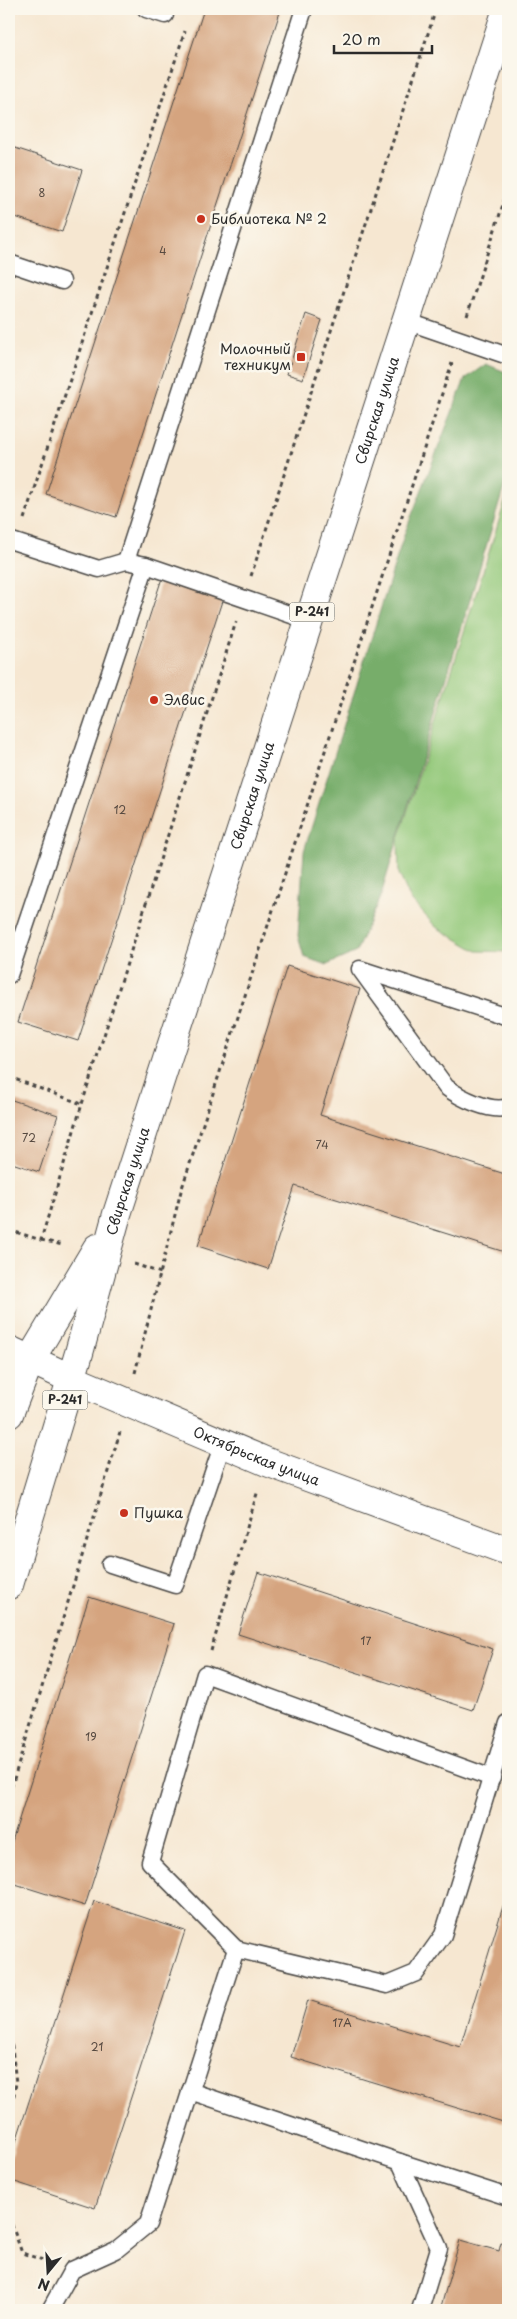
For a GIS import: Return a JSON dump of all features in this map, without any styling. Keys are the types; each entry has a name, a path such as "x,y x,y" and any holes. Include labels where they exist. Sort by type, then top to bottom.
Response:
{"main road":[{"name":"Свирская улица","path":"9,1585 72,1379 117,1214 507,9"},
{"name":"Р-241","path":"9,1414 20,1355 117,1214"},
{"name":"Октябрьская улица","path":"20,1355 127,1403 267,1462 508,1551"}],"lane":[{"path":"146,9 165,15"},
{"path":"126,561 304,9"},
{"path":"9,263 62,281"},
{"path":"406,321 508,356"},
{"path":"12,541 99,569 126,561 146,565 309,621"},
{"path":"9,975 146,565"},
{"path":"508,1017 360,969 446,1088 461,1099 501,1110 508,1107"},
{"path":"110,1564 175,1584 222,1443"},
{"path":"492,1778 205,1674 150,1862 236,1949 388,1985 416,1973 443,1936 492,1778 508,1723"},
{"path":"50,2310 72,2270 116,2250 148,2224 236,1949"},
{"path":"190,2091 508,2197"},
{"path":"400,2162 440,2248 420,2310"}],"path":[{"path":"9,1230 41,1240 82,1104 243,598 436,9"},
{"path":"12,541 186,28"},
{"path":"9,1794 112,1463 181,1191 508,189"},
{"path":"9,1077 82,1104"},
{"path":"205,1674 267,1462"},
{"path":"9,2021 16,2084 9,2123"},
{"path":"9,2217 22,2253 72,2270"}],"green space":[{"path":"486,364 508,373 508,474 381,895 356,952 327,965 304,957 298,936 304,851 404,535 465,379"},
{"path":"508,492 508,952 477,951 436,927 411,900 399,874 398,841"}],"building":[{"path":"204,9 281,9 116,517 46,494"},
{"path":"9,146 82,170 62,232 9,215"},
{"path":"306,314 322,320 303,379 287,374"},
{"path":"162,578 223,598 78,1041 18,1022"},
{"path":"287,966 360,989 320,1115 508,1175 508,1253 295,1186 268,1269 198,1246"},
{"path":"9,1099 58,1115 39,1172 9,1162"},
{"path":"258,1572 493,1649 473,1710 238,1634"},
{"path":"89,1597 174,1624 85,1906 9,1882 9,1851"},
{"path":"508,1890 508,2106 503,2122 291,2057 308,2000 460,2047"},
{"path":"94,1901 185,1931 95,2208 9,2180 9,2163"},
{"path":"460,2240 499,2251 501,2243 508,2245 508,2310 440,2310"}],"place":[{"name":"Библиотека № 2","path":"201,219"},
{"name":"Молочный техникум","path":"301,357"},
{"name":"Элвис","path":"154,700"},
{"name":"Пушка","path":"124,1513"}]}
